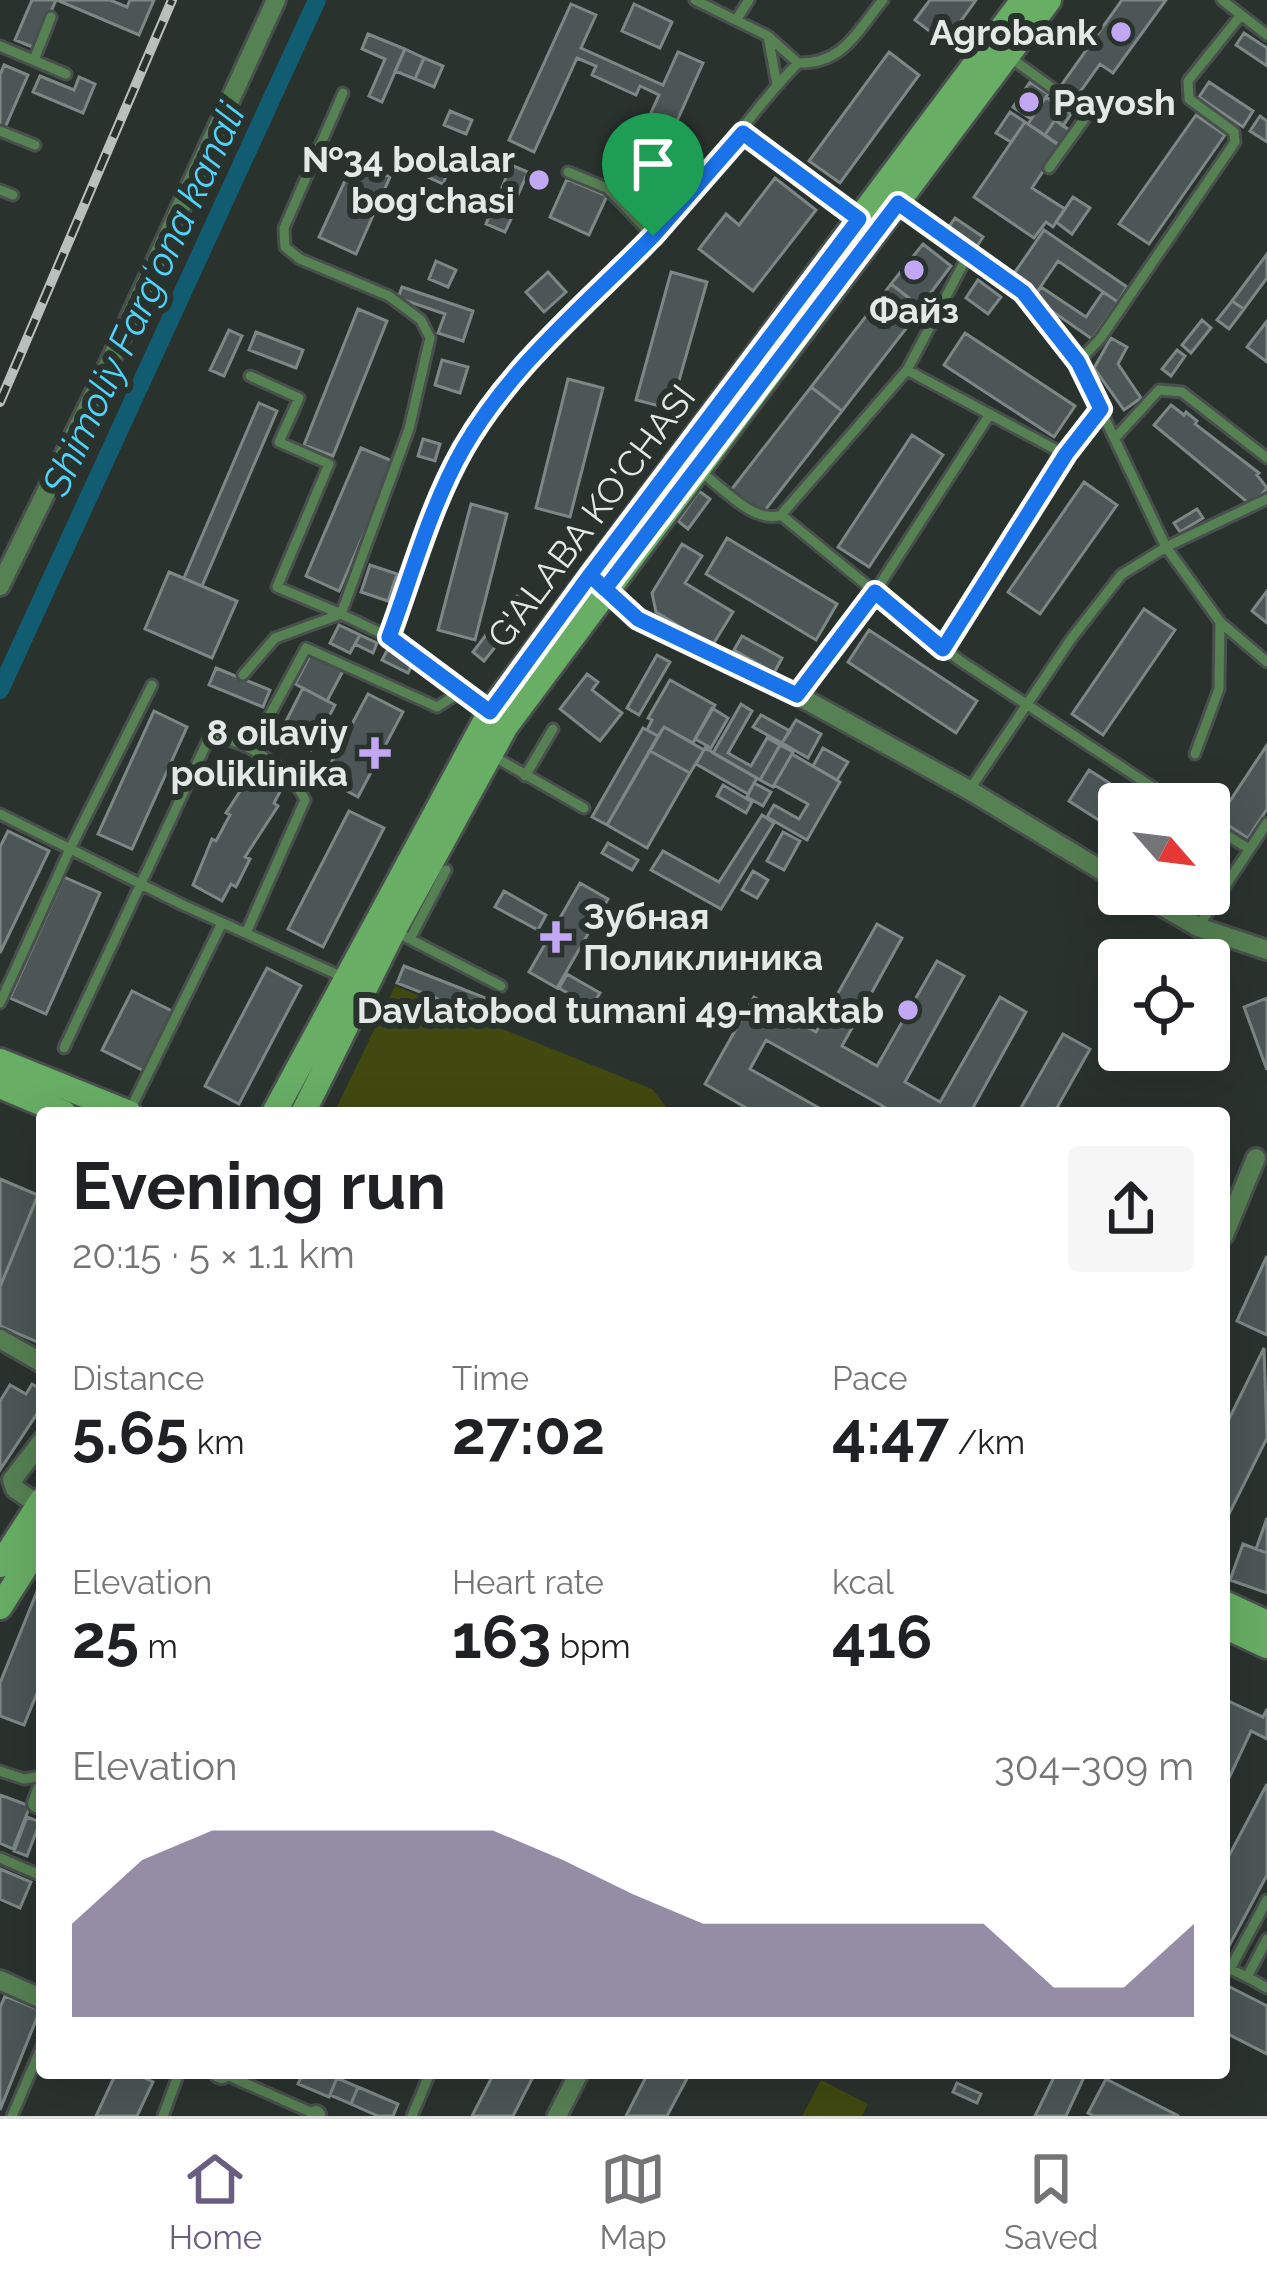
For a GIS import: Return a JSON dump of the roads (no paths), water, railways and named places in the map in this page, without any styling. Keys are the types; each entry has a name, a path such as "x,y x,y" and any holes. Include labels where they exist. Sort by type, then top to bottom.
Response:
{"main road":[{"name":"G'ALABA KO'CHASI","path":"306,1107 402,934 488,753 597,582 1023,0"},
{"name":"G'ALABA KO'CHASI","path":"277,1107 490,712 697,468 1049,0"},
{"path":"0,1060 114,1107"},
{"path":"0,1086 45,1107"},
{"path":"0,1607 22,1570 36,1521"},
{"path":"1230,1606 1267,1623"},
{"path":"1230,1629 1267,1646"}],"street":[{"path":"0,586 108,366 276,0"},
{"path":"597,582 638,619 797,695 1098,867"},
{"path":"1177,915 1198,927 1267,950"},
{"path":"1230,1221 1256,1158"},
{"path":"0,1339 36,1360"},
{"path":"36,1448 7,1485 36,1501"},
{"path":"0,1980 36,1996"},
{"path":"557,2116 576,2079"}],"lane":[{"path":"695,0 768,36 799,63 823,64 842,51 883,0"},
{"path":"736,20 749,0"},
{"path":"1222,0 1267,35"},
{"path":"1078,362 1100,339 1235,142 1234,133 1189,99 1186,91 1188,81 1241,15"},
{"path":"34,60 51,17"},
{"path":"768,36 777,86"},
{"path":"0,46 66,74"},
{"path":"1007,56 1088,114 1049,168"},
{"path":"389,637 446,482 501,392 566,320 653,236 799,63"},
{"path":"243,675 275,638 341,614 409,429 430,338 421,320 389,296 300,259 285,247 284,228 343,93"},
{"path":"0,131 34,145"},
{"path":"743,133 859,219"},
{"path":"568,172 607,188 653,236"},
{"path":"0,190 13,195"},
{"path":"898,203 1023,292 1078,362 1166,548 1220,622 1266,660"},
{"path":"697,468 758,515 771,519 782,515 907,370 969,253"},
{"path":"907,370 1066,454"},
{"path":"250,376 298,398 279,442 329,464 277,586 389,637 490,712"},
{"path":"1115,438 1159,390 1167,388 1182,392 1267,458"},
{"path":"943,649 1066,454 1101,409"},
{"path":"797,695 875,592 990,413"},
{"path":"969,790 1024,705 1121,575 1267,499"},
{"path":"782,515 943,649 1145,783"},
{"path":"1196,754 1219,689 1220,622"},
{"path":"265,724 306,648 437,706 462,691"},
{"path":"0,1003 152,685"},
{"path":"525,776 553,729"},
{"path":"64,1048 209,738 221,737 282,770 297,784 304,800 246,933"},
{"path":"488,753 584,808"},
{"path":"0,814 345,978"},
{"path":"1198,927 1267,823"},
{"path":"1230,838 1249,850"},
{"path":"446,870 402,934 501,986"},
{"path":"132,1107 222,923"},
{"path":"0,1771 24,1779 36,1776"},
{"path":"0,1858 36,1873"},
{"path":"1267,1900 1230,1969 1267,1988"},
{"path":"1247,1977 1267,1939"},
{"path":"12,2116 36,2060"},
{"path":"163,2116 177,2079"},
{"path":"234,2079 317,2116"},
{"path":"412,2116 427,2079"}],"waterway":[{"name":"Shimoliy Fargʻona kanali","path":"0,690 317,0"}],"railway":[{"path":"0,402 172,0"}],"place":[{"name":"Agrobank","path":"1121,32"},
{"name":"Payosh","path":"1029,102"},
{"name":"№34 bolalar bog'chasi","path":"539,180"},
{"name":"Файз","path":"914,270"},
{"name":"8 oilaviy poliklinika","path":"375,753"},
{"name":"Зубная Поликлиника","path":"556,937"},
{"name":"Davlatobod tumani 49-maktab","path":"908,1010"}]}
